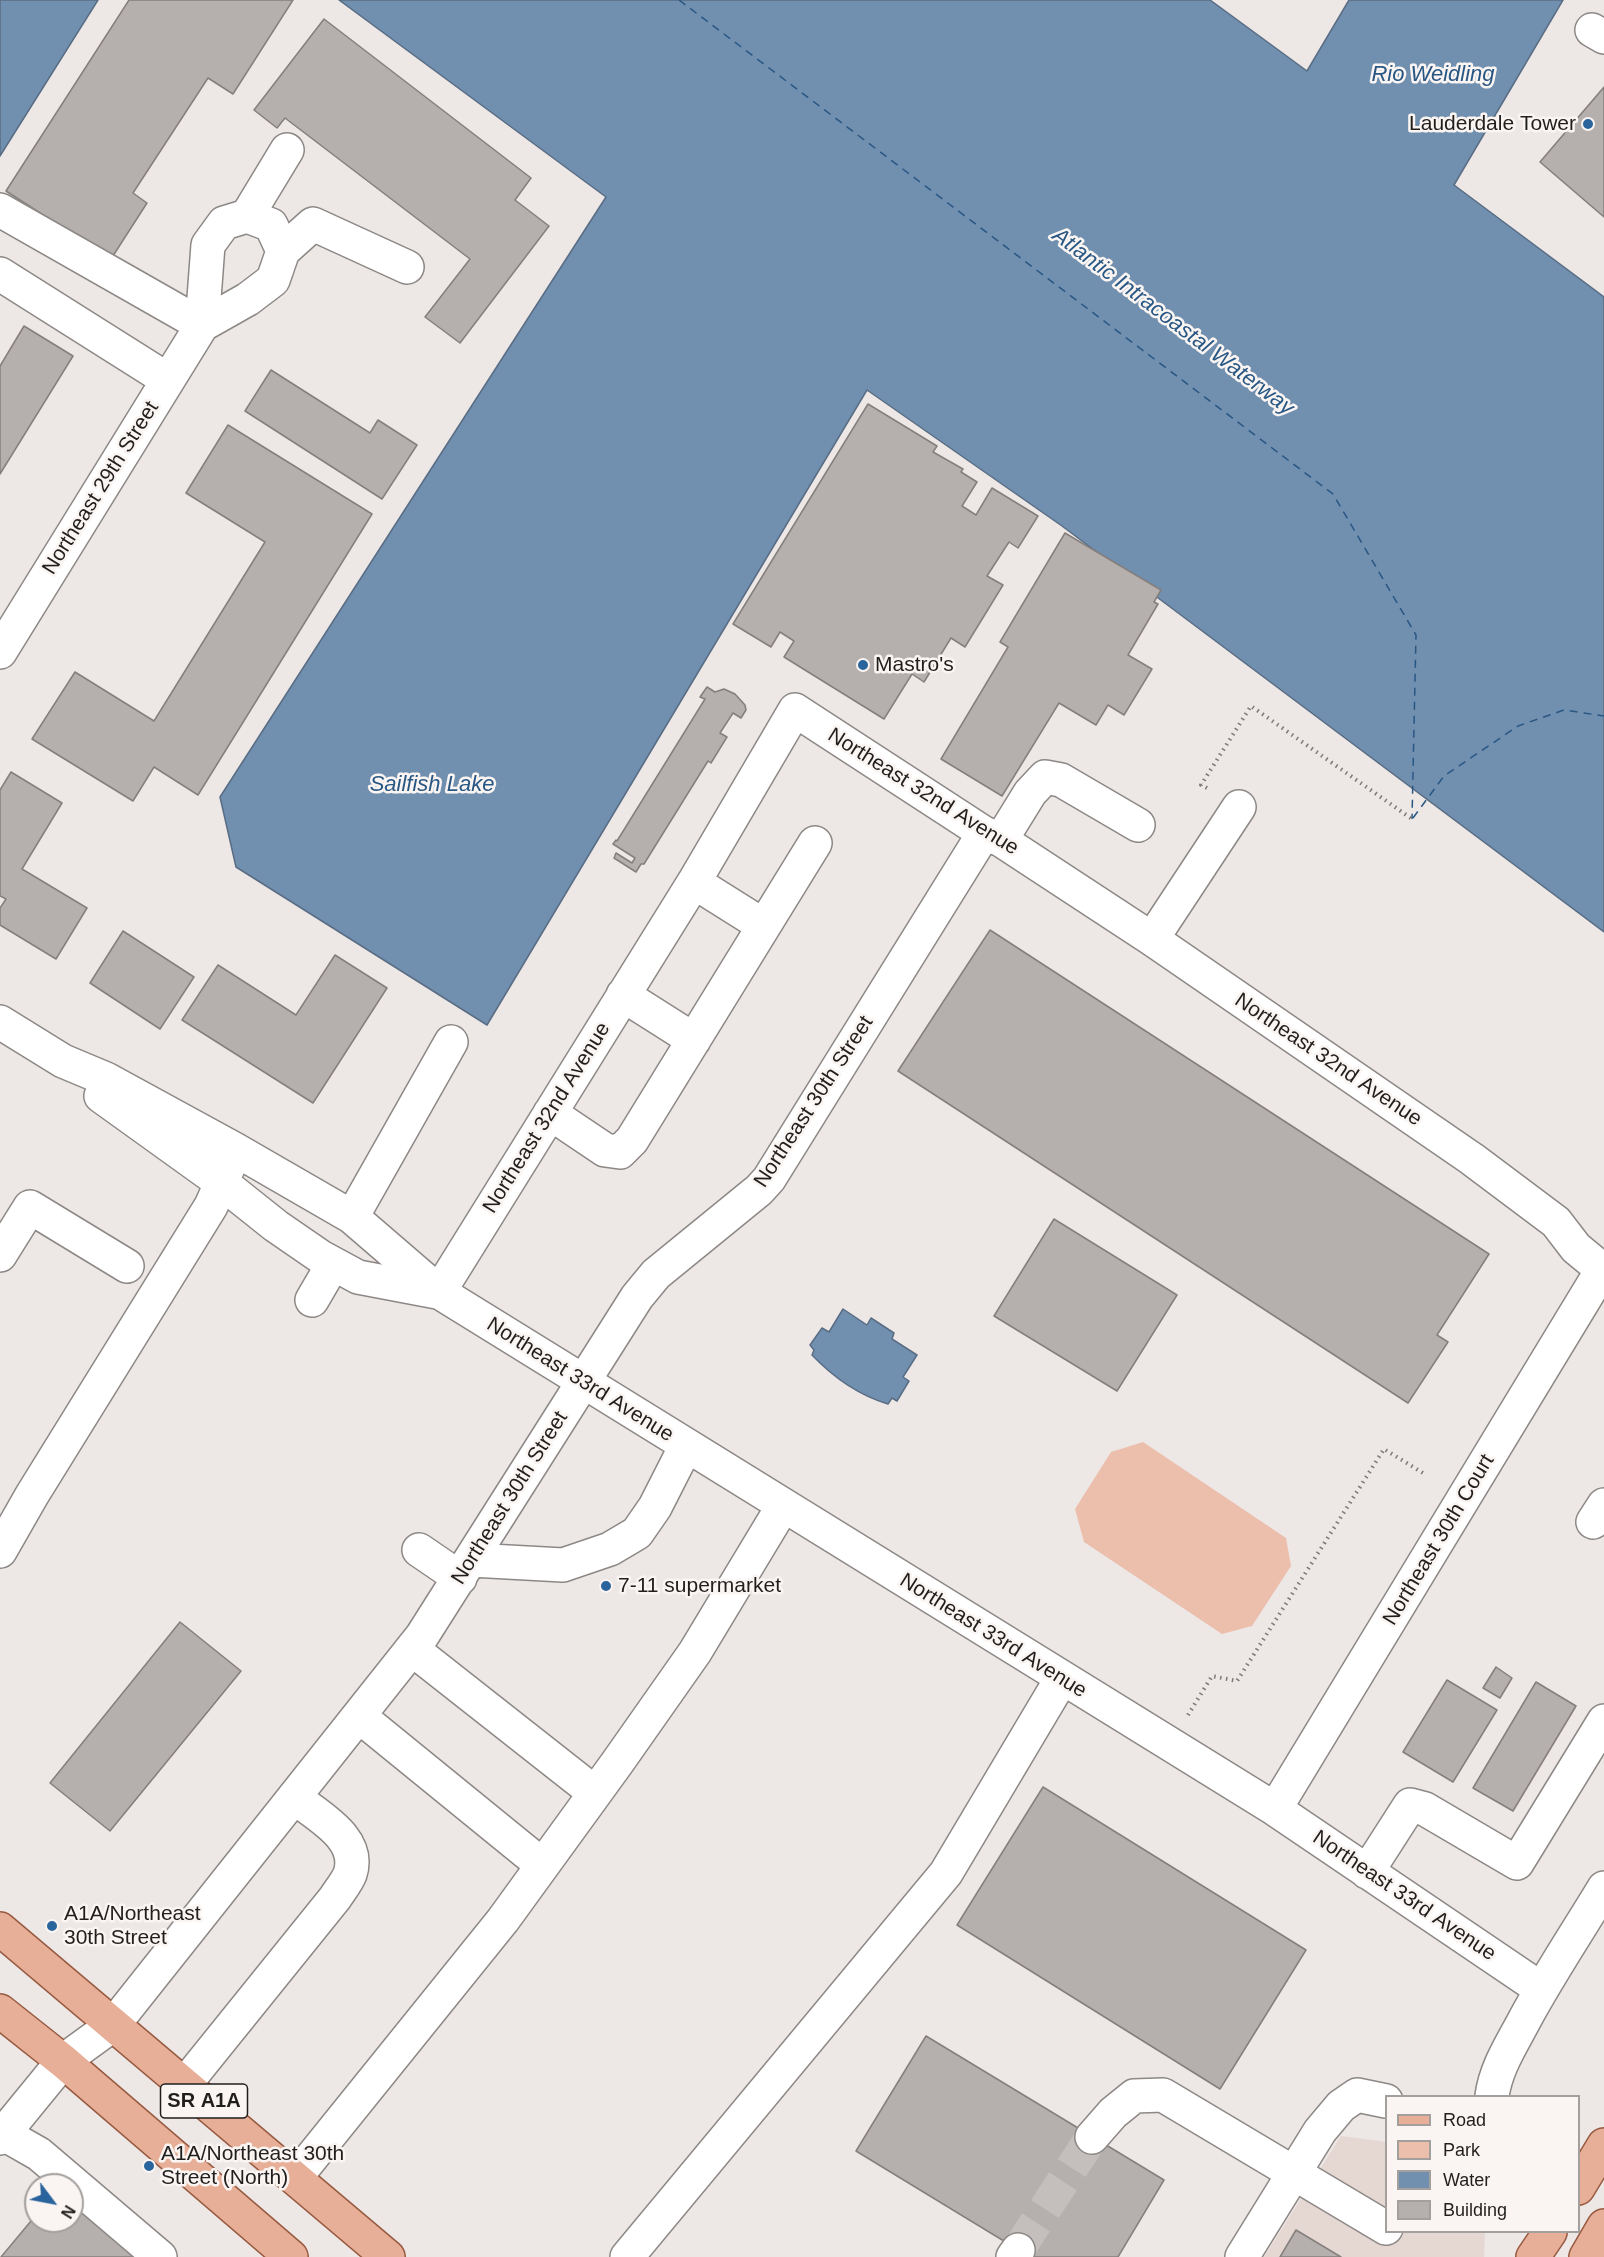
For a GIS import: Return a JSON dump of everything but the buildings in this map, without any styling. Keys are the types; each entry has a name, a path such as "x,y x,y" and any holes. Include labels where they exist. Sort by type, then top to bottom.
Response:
{"main road":[{"name":"SR A1A","path":"0,1929 388,2257"},
{"name":"SR A1A","path":"0,2011 63,2061 291,2257"},
{"path":"1580,2185 1604,2145"},
{"path":"1586,2257 1604,2226"},
{"path":"1533,2257 1549,2233"}],"street":[{"path":"247,216 287,150"},
{"path":"0,210 202,324"},
{"path":"202,324 208,244 224,223 247,216 271,225 283,251"},
{"path":"202,324 248,299 273,280 283,251 313,224 407,267"},
{"path":"0,274 168,380"},
{"name":"Northeast 29th Street","path":"0,652 202,324"},
{"name":"Northeast 32nd Avenue","path":"439,1292 694,882 795,710 1152,939 1472,1159 1556,1222 1576,1248 1603,1270"},
{"name":"Northeast 30th Street","path":"2,2136 63,2061 114,2024 412,1649 466,1569 637,1297 656,1274 759,1190 769,1179 992,837 1030,793 1045,777 1061,780 1138,825"},
{"path":"1152,939 1239,807"},
{"path":"550,1113 605,1150 620,1152 632,1140 814,843"},
{"path":"694,882 764,926"},
{"path":"623,995 694,1040"},
{"name":"Northeast 33rd Avenue","path":"0,1022 63,1062 95,1092 222,1183 276,1226 333,1264 358,1276 439,1292"},
{"path":"352,1217 451,1042"},
{"name":"Northeast 33rd Avenue","path":"63,1062 106,1079 352,1217 439,1292 1275,1809 1541,1989"},
{"path":"0,1551 32,1495 211,1206 236,1150"},
{"path":"0,1256 30,1207 127,1266"},
{"path":"312,1300 333,1264"},
{"name":"Northeast 30th Court","path":"1275,1809 1603,1270"},
{"path":"419,1550 466,1569 562,1565 610,1549 638,1533 655,1507 686,1446"},
{"path":"294,2178 503,1920 695,1652 783,1506"},
{"path":"412,1649 595,1793"},
{"path":"627,2257 946,1873 1062,1678"},
{"path":"359,1716 542,1865"},
{"path":"1367,1872 1410,1805 1425,1809 1517,1863 1604,1721"},
{"path":"185,2084 335,1898 350,1874 352,1854 344,1837 294,1797"},
{"path":"1492,2095 1495,2076 1541,1989 1604,1888"},
{"path":"1092,2137 1113,2113 1134,2096 1163,2095 1385,2227"},
{"path":"1242,2257 1320,2131 1341,2106 1357,2095 1385,2101"},
{"path":"2,2136 39,2154 160,2257"}],"path":[{"path":"1239,807 1201,785 1251,706 1412,819"},
{"path":"1182,1724 1212,1676 1237,1681 1384,1449 1424,1473"}],"shaded area":[{"path":"1341,2136 1385,2142 1385,2233 1485,2233 1484,2257 1264,2257"}],"green space":[{"path":"1143,1442 1286,1538 1291,1566 1252,1626 1222,1634 1084,1542 1075,1509 1111,1452"}],"water":[{"path":"0,0 98,0 0,156"},
{"path":"339,0 1210,0 1307,71 1349,0 1563,0 1454,185 1604,297 1604,932 1062,526 867,390 487,1025 236,867 220,797 606,197"},
{"path":"843,1309 867,1325 871,1318 894,1333 892,1339 917,1355 903,1377 909,1381 897,1401 892,1398 888,1404 856,1390 837,1378 812,1355 814,1350 810,1345 822,1328 829,1332"}],"ferry route":[{"path":"679,0 1333,494 1416,635 1412,819"},
{"path":"1413,818 1444,776 1518,726 1564,710 1604,716"}],"tunnel":[{"path":"1018,2250 1092,2137"}],"place":[{"name":"Lauderdale Tower","path":"1588,124"},
{"name":"Mastro's","path":"863,665"},
{"name":"7-11 supermarket","path":"606,1586"},
{"name":"A1A/Northeast 30th Street","path":"52,1926"},
{"name":"A1A/Northeast 30th Street (North)","path":"149,2166"}],"water label":[{"name":"Rio Weidling","path":"1433,75"},
{"name":"Atlantic Intracoastal Waterway","path":"1173,322"},
{"name":"Sailfish Lake","path":"432,785"}]}
